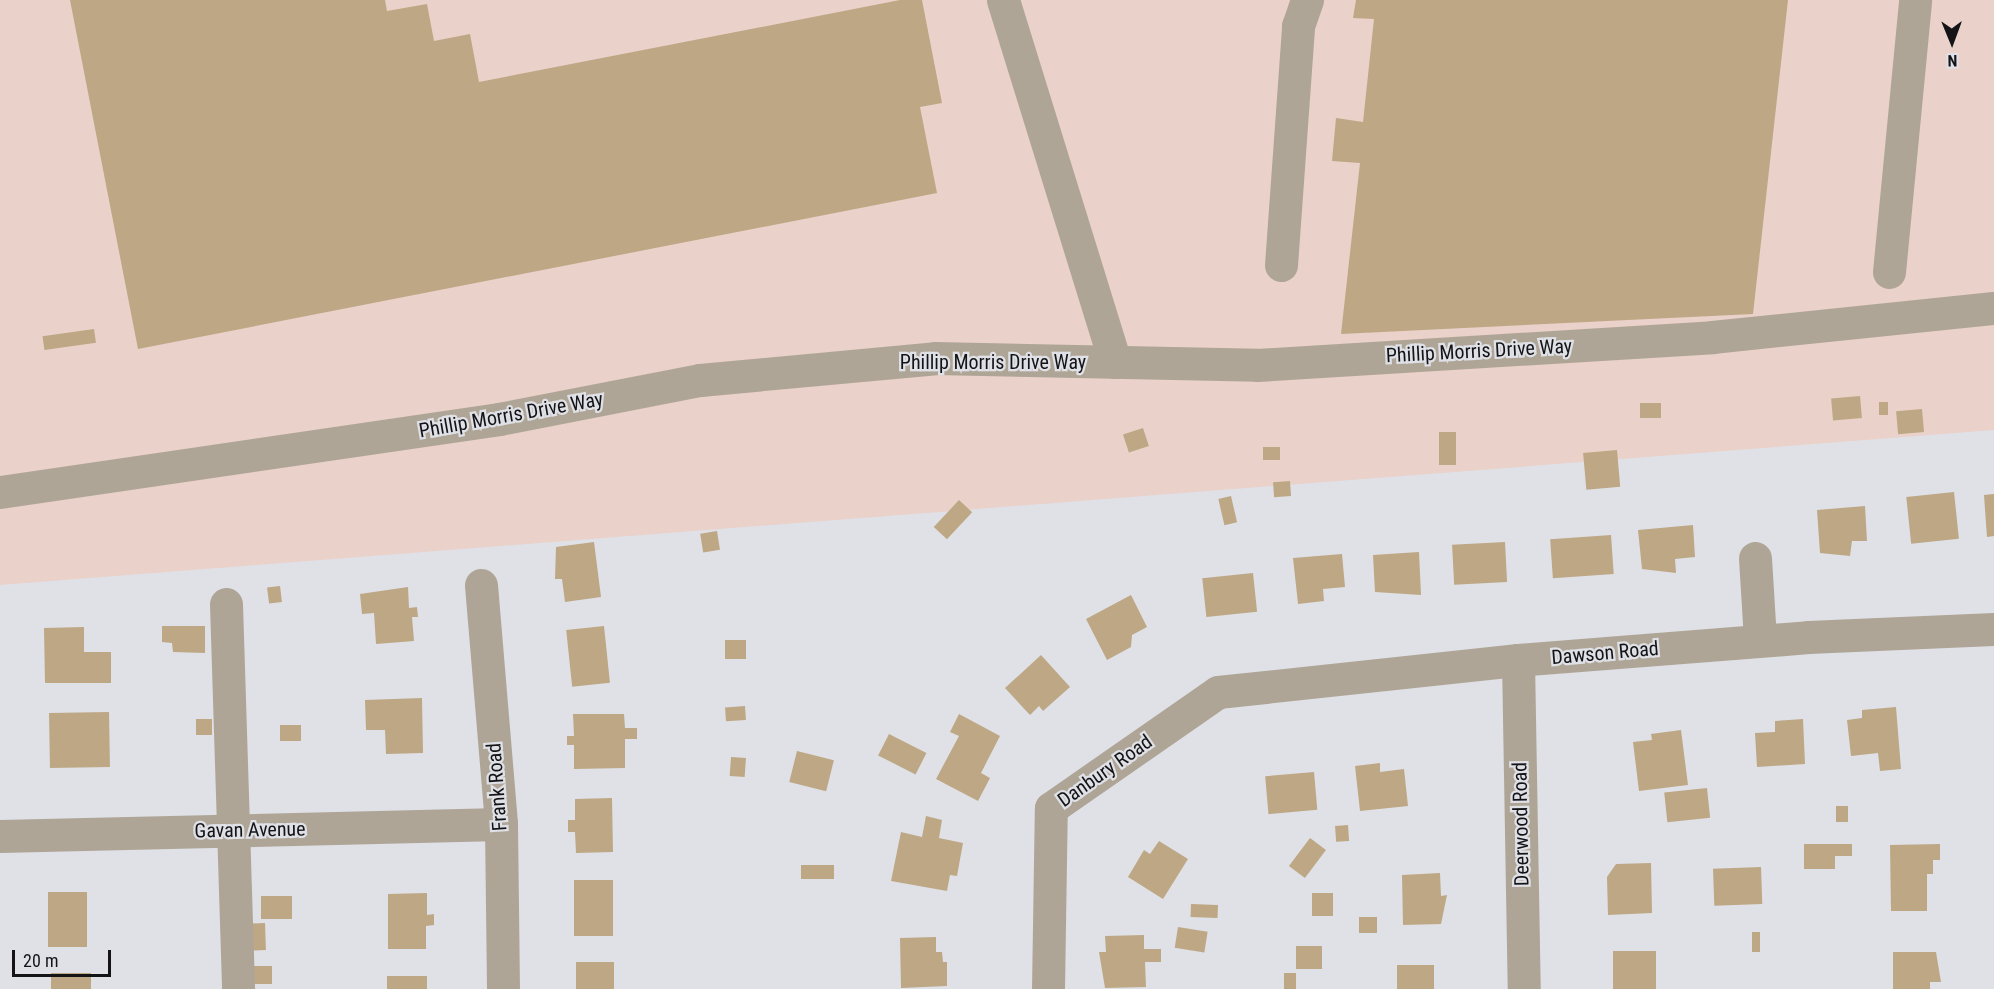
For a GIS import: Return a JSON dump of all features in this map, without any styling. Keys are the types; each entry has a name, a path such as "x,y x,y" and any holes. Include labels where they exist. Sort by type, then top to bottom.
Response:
{"street":[{"path":"1003,0 1115,362"},
{"path":"1281,265 1298,26 1307,0"},
{"path":"1889,272 1915,0"},
{"name":"Phillip Morris Drive Way","path":"0,492 499,419 700,380 935,358 1257,365 1700,338 1994,308"},
{"path":"1755,558 1761,640"},
{"name":"Frank Road","path":"481,585 501,824 503,989"},
{"path":"226,604 235,830 238,989"},
{"name":"Dawson Road","path":"1218,692 1518,660 1761,640 1994,629"},
{"name":"Deerwood Road","path":"1518,660 1524,989"},
{"name":"Danbury Road","path":"1048,989 1051,808 1218,692"},
{"name":"Gavan Avenue","path":"0,836 501,824"}],"shaded area":[{"path":"0,0 1994,0 1994,430 0,585"}],"building":[{"path":"70,0 385,0 387,11 427,4 434,41 470,34 479,82 900,0 922,0 942,103 920,107 937,193 138,349"},
{"path":"1356,0 1788,0 1753,314 1341,334 1360,163 1332,161 1336,118 1363,122 1374,19 1353,18"},
{"path":"94,329 96,343 44,350 43,336"},
{"path":"1860,396 1862,418 1833,420 1831,399"},
{"path":"1879,402 1888,402 1888,415 1879,415"},
{"path":"1640,403 1661,403 1661,418 1640,418"},
{"path":"1922,409 1924,432 1898,434 1896,411"},
{"path":"1143,428 1149,446 1129,453 1123,434"},
{"path":"1439,432 1456,432 1456,465 1439,465"},
{"path":"1263,447 1280,447 1280,460 1263,460"},
{"path":"1617,450 1620,487 1586,490 1583,453"},
{"path":"1290,481 1291,496 1274,497 1273,482"},
{"path":"1954,492 1959,539 1911,544 1906,497"},
{"path":"1994,494 1994,536 1987,537 1984,495"},
{"path":"1231,496 1237,522 1224,525 1218,499"},
{"path":"959,500 972,512 947,539 934,527"},
{"path":"1865,506 1867,541 1852,541 1850,556 1820,553 1817,510"},
{"path":"1693,525 1695,557 1675,559 1676,573 1642,569 1638,530"},
{"path":"717,531 720,550 703,552 700,534"},
{"path":"1611,535 1614,574 1553,578 1550,539"},
{"path":"594,542 601,597 565,602 562,579 555,579 556,547"},
{"path":"1505,542 1507,582 1454,585 1452,545"},
{"path":"1419,552 1421,595 1375,592 1373,555"},
{"path":"1342,554 1345,587 1323,589 1324,601 1298,604 1293,558"},
{"path":"1253,573 1257,612 1206,617 1202,578"},
{"path":"280,586 282,602 269,603 267,588"},
{"path":"408,587 409,608 417,607 418,617 412,617 414,641 376,644 374,613 362,614 360,594"},
{"path":"1131,595 1147,627 1132,635 1131,647 1107,660 1086,619"},
{"path":"162,626 205,626 205,653 173,652 172,643 162,642"},
{"path":"604,626 610,683 572,687 566,630"},
{"path":"84,627 84,652 111,652 111,683 45,683 44,628"},
{"path":"725,640 746,640 746,659 725,659"},
{"path":"1041,655 1070,687 1043,711 1039,706 1030,715 1005,688"},
{"path":"422,698 423,753 386,754 385,730 366,730 365,700"},
{"path":"745,706 746,720 726,721 725,707"},
{"path":"1896,707 1901,769 1880,771 1878,753 1851,756 1847,720 1862,718 1862,710"},
{"path":"109,712 110,767 50,768 49,713"},
{"path":"573,714 624,714 625,728 637,728 637,739 625,739 625,768 574,769 574,745 567,745 567,736 574,736"},
{"path":"959,714 1000,736 981,773 990,778 978,801 936,779 959,736 950,732"},
{"path":"196,719 212,719 212,735 196,735"},
{"path":"1803,719 1805,764 1757,767 1755,733 1775,732 1775,721"},
{"path":"280,725 301,725 301,741 280,741"},
{"path":"1681,730 1688,785 1639,791 1633,742 1652,740 1651,734"},
{"path":"889,734 926,753 916,774 878,755"},
{"path":"797,751 834,760 826,791 789,782"},
{"path":"731,757 746,758 745,777 730,776"},
{"path":"1380,763 1380,772 1404,769 1408,806 1360,811 1355,766"},
{"path":"1314,772 1317,810 1268,814 1265,776"},
{"path":"1707,788 1710,818 1667,822 1664,792"},
{"path":"612,798 613,852 576,853 575,832 568,832 568,820 575,820 575,799"},
{"path":"1836,806 1848,806 1848,822 1836,822"},
{"path":"926,816 942,820 939,838 963,843 957,876 950,875 947,891 891,881 901,832 922,837"},
{"path":"1348,825 1349,841 1336,842 1335,826"},
{"path":"1310,838 1326,850 1305,878 1289,866"},
{"path":"1159,841 1188,859 1163,899 1128,877 1144,850 1150,854"},
{"path":"1804,844 1852,844 1852,856 1835,856 1835,869 1804,869"},
{"path":"1940,844 1940,860 1933,860 1933,874 1927,874 1927,911 1891,911 1890,845"},
{"path":"1651,863 1652,913 1608,915 1607,877 1616,864"},
{"path":"801,865 834,865 834,879 801,879"},
{"path":"1761,867 1762,904 1714,906 1713,869"},
{"path":"1440,873 1441,896 1447,895 1441,924 1403,925 1402,875"},
{"path":"574,880 613,880 613,936 574,936"},
{"path":"48,892 87,892 87,947 48,947"},
{"path":"427,893 427,915 434,914 434,925 426,926 426,949 388,949 388,894"},
{"path":"1312,893 1333,893 1333,916 1312,916"},
{"path":"261,896 292,896 292,919 261,919"},
{"path":"1191,904 1218,905 1218,918 1191,917"},
{"path":"1359,917 1377,917 1377,933 1359,933"},
{"path":"251,923 265,923 266,950 252,950"},
{"path":"1178,927 1208,932 1204,952 1175,948"},
{"path":"1752,932 1760,932 1760,952 1752,952"},
{"path":"1144,935 1144,949 1161,949 1161,962 1145,962 1146,987 1105,988 1099,952 1106,952 1105,936"},
{"path":"936,937 936,952 942,952 943,962 947,962 947,986 901,988 900,938"},
{"path":"1296,946 1322,946 1322,969 1296,969"},
{"path":"1613,951 1656,951 1656,989 1613,989"},
{"path":"1893,952 1936,952 1941,982 1930,982 1930,989 1893,989"},
{"path":"576,962 614,962 614,989 576,989"},
{"path":"1397,965 1434,965 1434,989 1397,989"},
{"path":"248,966 272,966 272,984 248,984"},
{"path":"51,973 91,973 91,989 51,989"},
{"path":"1284,973 1296,973 1296,989 1284,989"},
{"path":"387,976 427,976 427,989 387,989"}]}
